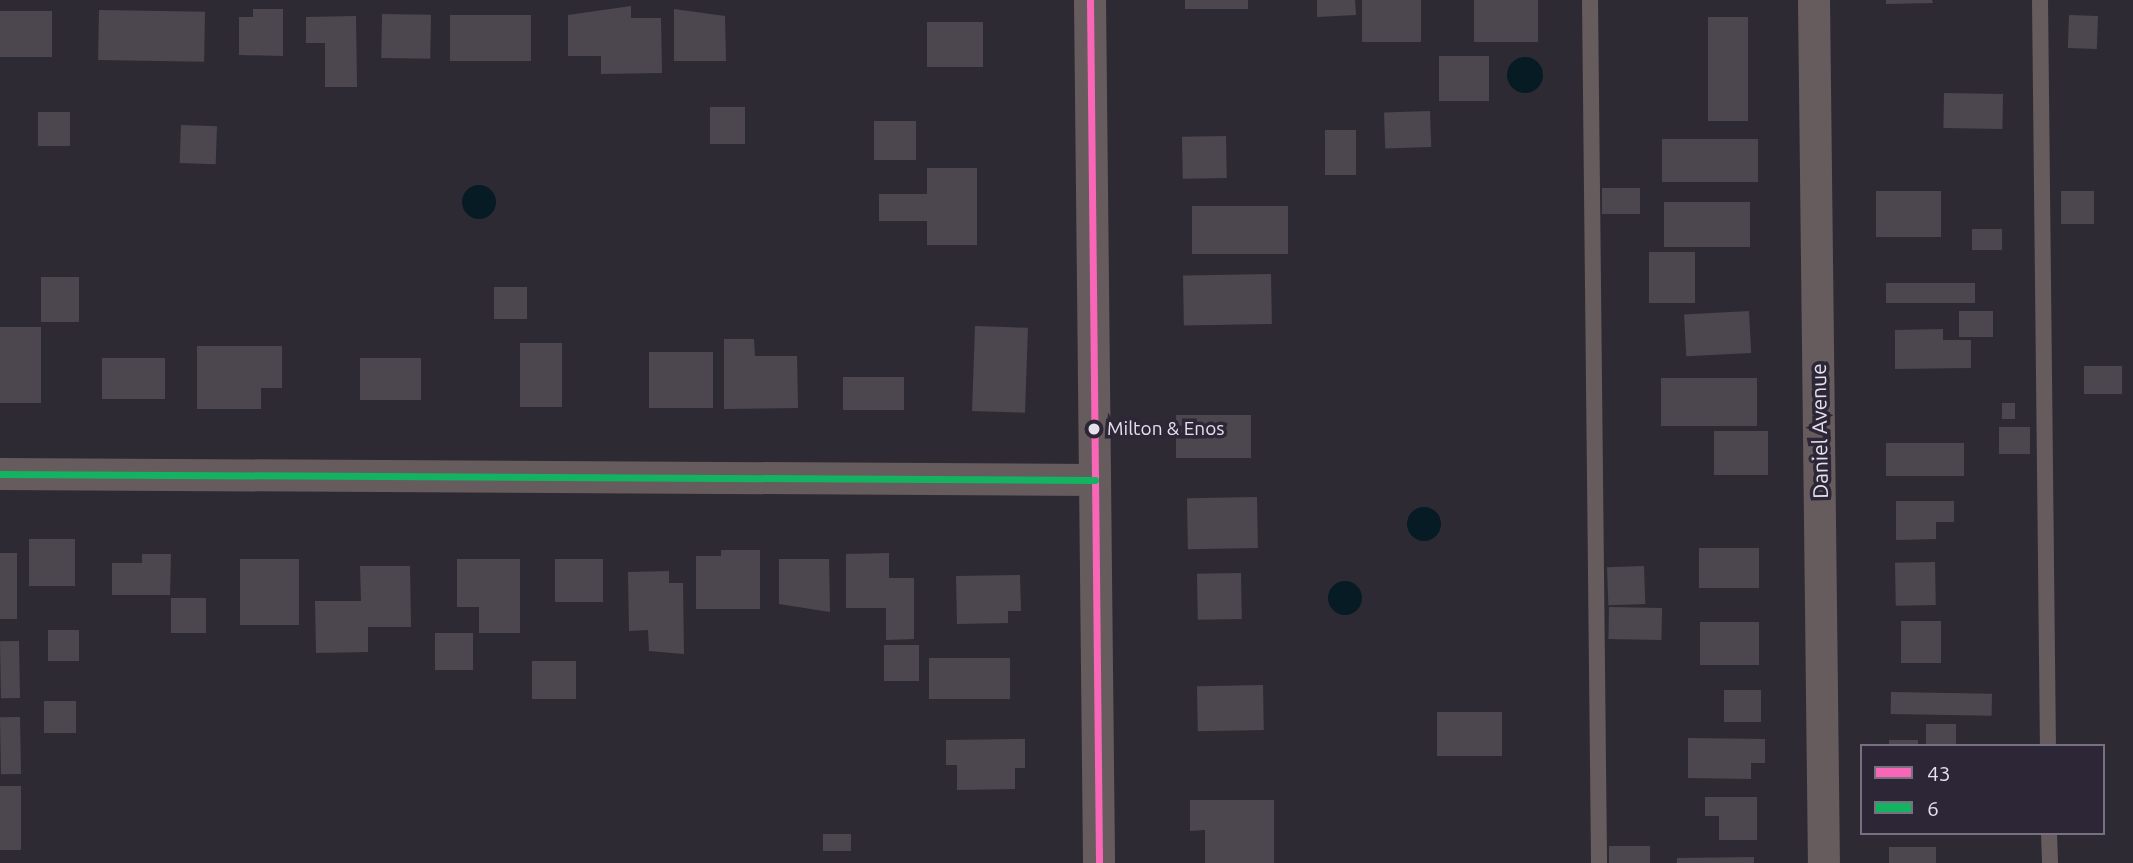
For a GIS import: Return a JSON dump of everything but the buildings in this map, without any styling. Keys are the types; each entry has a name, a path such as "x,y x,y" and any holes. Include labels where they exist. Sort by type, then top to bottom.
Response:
{"street":[{"path":"1090,0 1099,863"},
{"name":"Daniel Avenue","path":"1814,0 1824,863"},
{"path":"0,474 1095,480"}],"lane":[{"path":"1590,0 1599,863"},
{"path":"2040,0 2048,744"},
{"path":"2049,835 2050,863"}],"water":[{"path":"1525,57 1538,62 1543,75 1538,88 1525,93 1512,88 1507,75 1512,62"},
{"path":"479,185 491,190 496,202 491,214 479,219 467,214 462,202 467,190"},
{"path":"1424,507 1436,512 1441,524 1436,536 1424,541 1412,536 1407,524 1412,512"},
{"path":"1345,581 1357,586 1362,598 1357,610 1345,615 1333,610 1328,598 1333,586"}],"transit line":[{"name":"43","path":"1090,0 1099,863"},
{"name":"6","path":"0,474 1095,480"}],"place":[{"name":"Milton & Enos","path":"1094,429"}]}
